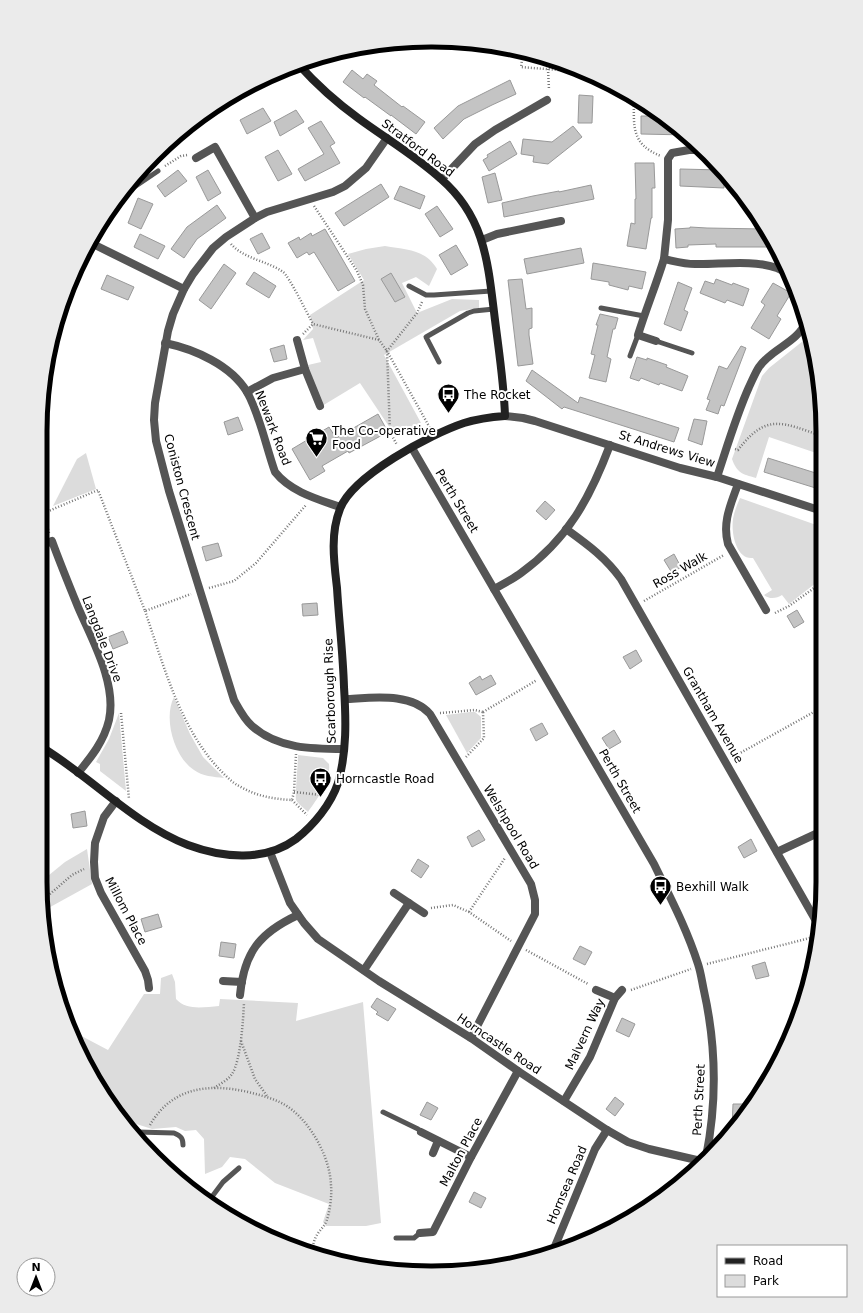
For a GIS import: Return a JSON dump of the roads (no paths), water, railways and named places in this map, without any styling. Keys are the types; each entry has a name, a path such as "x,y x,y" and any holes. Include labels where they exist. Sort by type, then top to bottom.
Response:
{"street":[{"name":"Stratford Road","path":"303,69 331,97 442,179 464,204 476,225 486,253 494,309 505,416"},
{"path":"442,179 475,144 495,130 547,100"},
{"name":"Coniston Crescent","path":"344,749 296,747 269,737 252,726 245,718 234,700 169,491 156,441 154,412 165,343 173,314 184,289 204,259 226,237 255,218 267,212 333,192 345,186 366,168 387,138"},
{"path":"196,158 215,147 255,218"},
{"path":"656,341 638,335 664,259 668,220 668,159 672,153 693,150"},
{"path":"482,240 497,234 561,221"},
{"path":"96,245 184,289"},
{"path":"664,259 693,264 765,265 780,269"},
{"path":"717,477 743,400 758,368 765,360 797,336 802,329"},
{"path":"297,340 305,369 320,406"},
{"name":"Newark Road","path":"165,343 179,346 217,364 232,375 247,392 256,413 275,472 291,487 312,497 340,507"},
{"path":"247,392 273,378 305,369"},
{"name":"Scarborough Rise","path":"47,751 130,812 170,837 204,850 220,854 246,856 270,852 290,843 315,822 332,796 340,773 344,749 346,728 345,699 334,555 334,530 340,507 352,489 375,470 412,448 434,436 470,421 505,416"},
{"name":"St Andrews View","path":"505,416 535,421 680,468 717,477 816,508"},
{"path":"494,589 520,574 533,564 566,530 585,502 597,479 610,445"},
{"name":"Perth Street","path":"412,448 654,864 677,910 699,966 709,1011 714,1070 712,1111 707,1149"},
{"path":"738,484 727,514 725,527 726,536 732,551 766,610"},
{"name":"Grantham Avenue","path":"566,530 602,556 612,567 636,605 814,917"},
{"name":"Langdale Drive","path":"47,543 52,541 107,679 110,695 109,719 104,736 99,747 78,773"},
{"name":"Welshpool Road","path":"345,699 378,698 408,700 420,705 430,714 531,884 535,900 535,914 471,1038"},
{"name":"Millom Place","path":"116,801 104,817 100,827 94,849 95,878 101,893 145,971 149,988"},
{"path":"778,852 816,834"},
{"name":"Horncastle Road","path":"270,852 290,903 318,939 471,1038 606,1130 628,1142 649,1149 696,1160"},
{"path":"394,893 424,913"},
{"path":"364,970 409,903"},
{"path":"240,995 247,960 256,944 273,928 298,915"},
{"path":"223,981 242,982"},
{"name":"Malvern Way","path":"596,990 615,998"},
{"name":"Malvern Way","path":"564,1101 590,1057 615,998 622,990"},
{"name":"Malton Place","path":"420,1233 433,1232 471,1157 518,1071"},
{"name":"Hornsea Road","path":"555,1246 595,1149 606,1130"},
{"path":"421,1132 471,1157"},
{"path":"433,1153 438,1141"}],"lane":[{"path":"135,187 158,171"},
{"path":"409,286 426,294 440,295 491,291"},
{"path":"601,308 644,316"},
{"path":"439,362 426,337 468,313 494,309"},
{"path":"630,356 638,335"},
{"path":"656,341 692,353"},
{"path":"383,1112 418,1129 421,1132"},
{"path":"139,1132 174,1133 183,1139 183,1145"},
{"path":"212,1197 223,1182 239,1168"},
{"path":"396,1238 414,1238 420,1233"}],"place":[{"name":"The Rocket","path":"449,414"},
{"name":"The Co-operative Food","path":"316,458"},
{"name":"Horncastle Road","path":"321,798"},
{"name":"Bexhill Walk","path":"660,906"}]}
